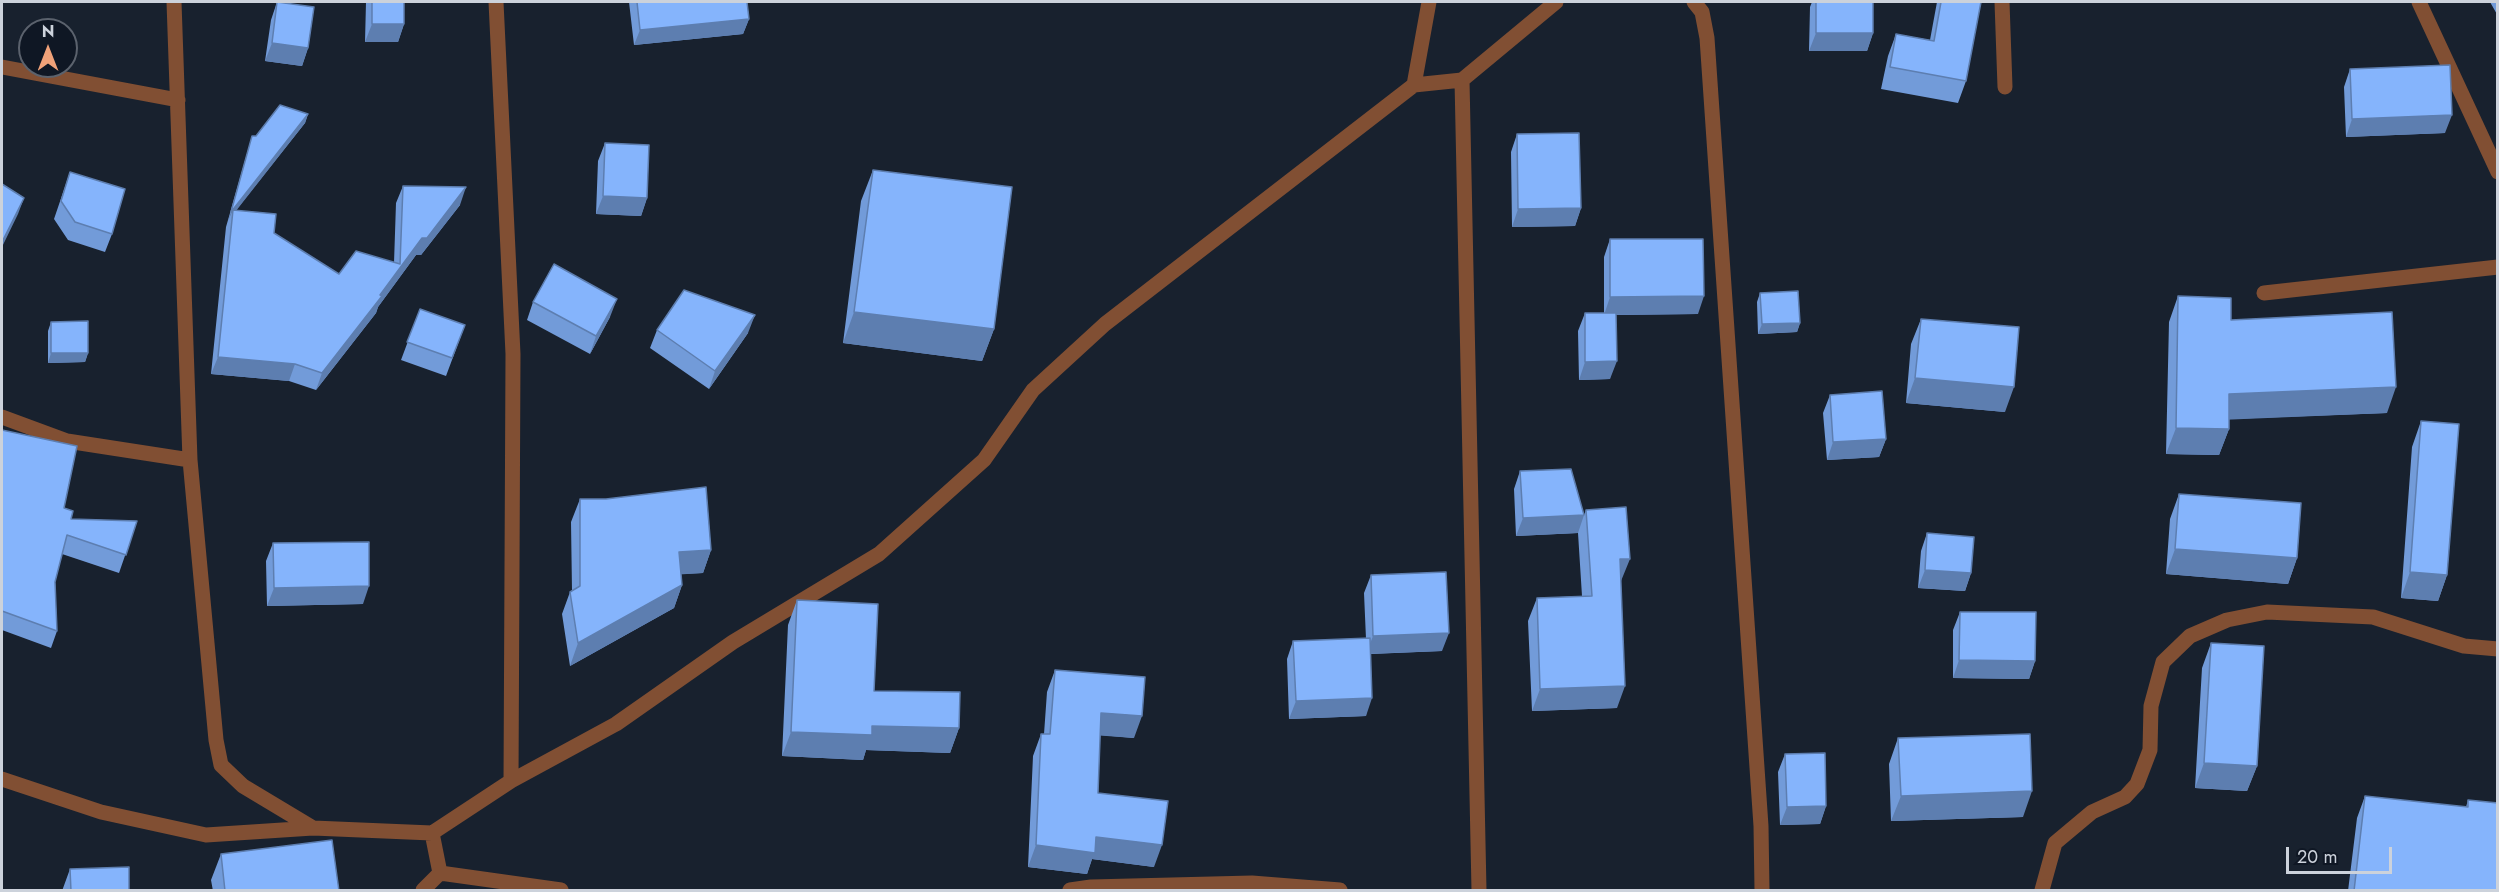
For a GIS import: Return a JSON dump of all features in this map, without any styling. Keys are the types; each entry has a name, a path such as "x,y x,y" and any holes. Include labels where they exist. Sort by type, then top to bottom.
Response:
{"street":[{"path":"174,2 190,460 201,558 216,740 221,765 243,786 313,828"},
{"path":"496,2 513,354 511,781"},
{"path":"1414,85 1429,2"},
{"path":"2,779 101,812 206,836 313,828 432,833 511,781 616,724 733,642 879,554 984,460 1033,390 1105,324 1414,85 1462,80 1556,2"},
{"path":"1694,2 1702,12 1707,38 1761,826 1762,891"},
{"path":"2002,2 2006,87"},
{"path":"2419,2 2498,172"},
{"path":"2,67 178,100"},
{"path":"1462,80 1479,891"},
{"path":"2264,293 2498,267"},
{"path":"2,417 67,441 190,460"},
{"path":"2042,891 2055,843 2092,812 2126,797 2137,784 2150,750 2151,706 2163,662 2190,636 2227,620 2267,612 2373,617 2464,646 2498,649"},
{"path":"432,833 440,873"},
{"path":"423,891 440,873"},
{"path":"440,873 561,891"},
{"path":"1070,891 1091,888 1252,883 1340,891"}],"building":[{"path":"277,2 314,7 308,48 272,43"},
{"path":"372,2 404,2 404,24 372,24"},
{"path":"637,2 747,2 749,19 640,30"},
{"path":"1816,2 1873,2 1873,33 1816,33"},
{"path":"1941,2 1981,2 1966,81 1890,67 1896,34 1934,41"},
{"path":"2450,65 2452,115 2352,119 2350,69"},
{"path":"280,105 308,114 231,212 252,136 256,136"},
{"path":"1579,133 1581,208 1518,209 1517,134"},
{"path":"605,143 649,145 647,198 603,196"},
{"path":"873,170 1012,187 994,329 854,312"},
{"path":"70,172 125,189 112,234 75,222 61,201"},
{"path":"2,184 24,198 2,242"},
{"path":"403,186 466,187 427,238 422,238 380,295 382,296 322,373 295,364 218,357 233,210 276,214 274,233 339,274 356,251 400,264"},
{"path":"1610,239 1703,239 1704,296 1610,297"},
{"path":"554,264 617,299 596,336 533,302"},
{"path":"684,290 755,315 715,371 657,330"},
{"path":"1798,291 1800,323 1762,324 1760,293"},
{"path":"2178,296 2231,298 2231,320 2392,312 2396,387 2229,394 2229,429 2176,428"},
{"path":"420,309 465,325 452,358 407,342"},
{"path":"1585,313 1616,313 1617,361 1585,362"},
{"path":"1921,319 2019,327 2014,387 1915,378"},
{"path":"88,321 88,353 51,353 51,322"},
{"path":"1882,391 1886,439 1833,442 1830,395"},
{"path":"2421,421 2459,424 2447,575 2410,572"},
{"path":"2,430 77,446 64,508 73,511 71,519 137,521 126,555 67,535 55,582 57,631 2,611"},
{"path":"1571,469 1584,515 1523,518 1520,471"},
{"path":"706,487 711,550 679,552 682,585 578,643 570,592 580,586 580,499 606,499"},
{"path":"2179,494 2301,503 2297,558 2175,549"},
{"path":"1626,507 1630,559 1620,559 1625,686 1540,689 1537,598 1592,596 1586,510"},
{"path":"1927,533 1974,537 1971,573 1925,570"},
{"path":"369,542 369,586 274,588 273,543"},
{"path":"1446,572 1449,633 1373,636 1371,575"},
{"path":"797,600 878,604 874,691 960,692 959,728 872,726 872,735 791,732"},
{"path":"1960,612 2036,612 2035,661 1959,660"},
{"path":"1370,638 1372,698 1296,701 1293,641"},
{"path":"2211,643 2264,646 2257,766 2204,763"},
{"path":"1055,670 1145,677 1142,716 1101,713 1098,793 1168,801 1162,845 1096,837 1095,853 1036,845 1041,734 1050,734"},
{"path":"2030,734 2032,791 1901,796 1898,738"},
{"path":"1825,753 1826,806 1787,807 1785,754"},
{"path":"2365,796 2468,807 2468,800 2498,803 2498,891 2354,891"},
{"path":"332,840 339,891 225,891 221,854"},
{"path":"129,867 129,891 71,891 70,869"}]}
